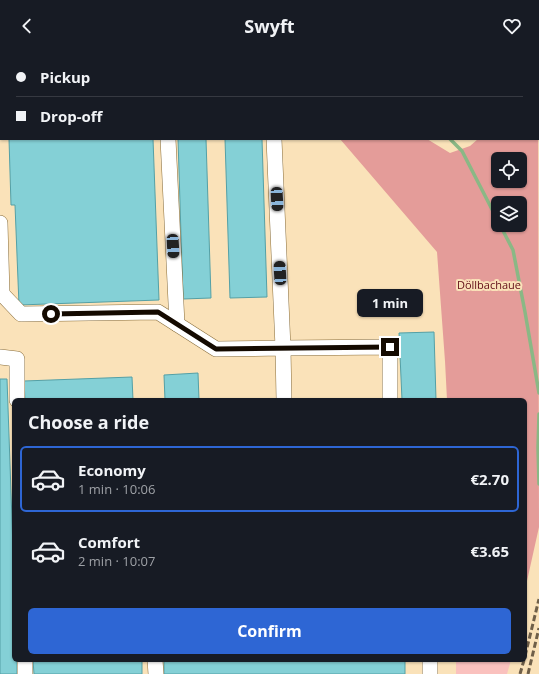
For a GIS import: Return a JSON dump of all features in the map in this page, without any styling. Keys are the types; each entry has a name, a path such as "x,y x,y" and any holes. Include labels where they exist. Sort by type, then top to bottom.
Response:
{"lane":[{"path":"168,140 177,324"},
{"path":"274,140 284,398"},
{"path":"0,223 1,294 21,314 158,312 216,349 390,347 390,398"},
{"path":"0,357 17,359 17,398"},
{"path":"25,662 25,674"},
{"path":"155,662 156,674"},
{"path":"430,662 430,674"}],"shaded area":[{"path":"456,662 510,662 507,674 456,674"}],"green space":[{"name":"Döllbachaue","path":"341,140 429,140 450,153 470,146 477,140 538,140 539,527 527,581 527,398 447,398 437,252"}],"building":[{"path":"9,140 153,140 159,300 19,305 15,205 11,205"},
{"path":"178,140 206,140 211,298 183,299"},
{"path":"225,140 262,140 267,297 230,298"},
{"path":"434,332 436,398 402,398 399,333"},
{"path":"198,373 199,398 165,398 164,375"},
{"path":"132,377 133,398 25,398 24,381"},
{"path":"0,379 7,379 12,520 12,662 17,662 17,674 0,674"},
{"path":"33,662 142,662 142,674 34,674"},
{"path":"164,662 405,662 405,674 164,674"}],"waterway":[{"path":"451,140 462,151 491,207"},
{"path":"504,232 513,250 539,393"},
{"path":"539,414 539,484"}],"railway":[{"path":"527,648 539,599"},
{"path":"528,674 539,628"},
{"path":"520,674 523,662"}],"route":[{"path":"51,314 158,312 216,349 390,347"}]}
